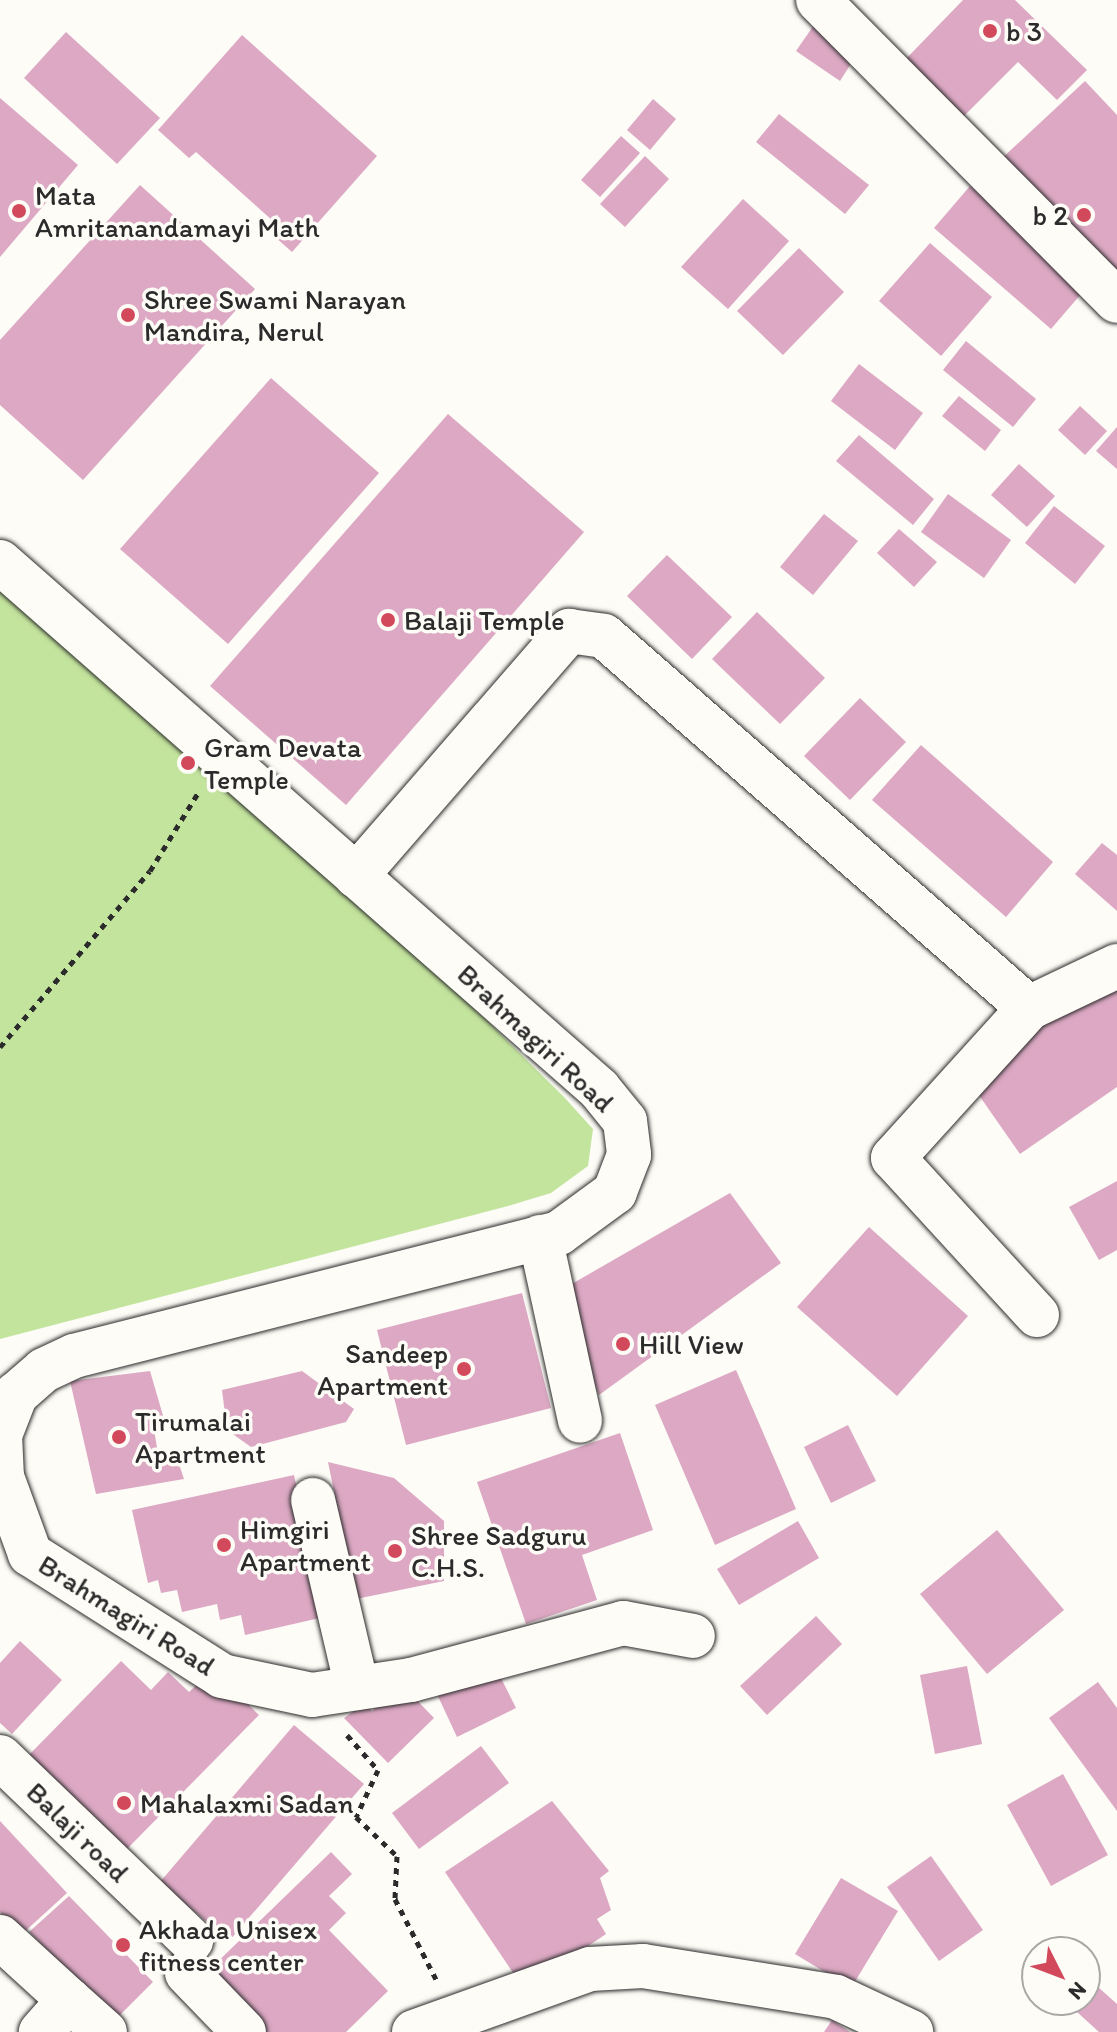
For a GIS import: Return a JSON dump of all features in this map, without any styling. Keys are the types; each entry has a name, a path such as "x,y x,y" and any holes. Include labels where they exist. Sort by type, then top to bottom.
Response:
{"street":[{"path":"823,2 1117,301"},
{"name":"Brahmagiri Road","path":"0,562 599,1089 625,1121 629,1155 615,1192 589,1217 540,1237 74,1356 44,1370 16,1394 0,1435 2,1477 15,1560 222,1676 312,1695 357,1688 585,1629 623,1623 693,1636"},
{"path":"356,876 569,631 604,636 1029,1008"},
{"path":"1037,1315 893,1158 1029,1008 1117,966"},
{"path":"540,1237 580,1421"},
{"path":"313,1500 357,1688"},
{"name":"Balaji road","path":"0,1757 189,1956 244,2032"},
{"path":"0,1937 55,2016 105,2032"},
{"path":"434,2025 590,1969 643,1966 836,1997 911,2032"}],"path":[{"path":"0,1047 150,871 220,756"},
{"path":"312,1695 378,1770 356,1817 397,1856 395,1899 434,2025"}],"green space":[{"path":"0,576 220,756 564,1097 593,1129 588,1166 551,1193 508,1206 0,1339"}],"building":[{"name":"b 3","path":"963,0 1015,0 1087,70 1057,100 1018,62 958,122 900,65"},
{"path":"816,22 859,51 840,81 796,51"},
{"path":"66,32 160,118 117,164 24,78"},
{"path":"242,35 377,156 292,252 266,229 273,221 196,152 189,158 158,130"},
{"name":"b 2","path":"1085,81 1117,115 1117,270 999,161"},
{"name":"Mata Amritanandamayi Math","path":"0,98 78,165 0,257"},
{"path":"653,99 676,119 650,150 627,130"},
{"path":"779,114 869,185 845,214 756,142"},
{"path":"621,136 640,153 600,197 581,180"},
{"path":"645,156 669,179 625,227 600,204"},
{"name":"Shree Swami Narayan Mandira, Nerul","path":"140,185 255,289 83,480 0,405 0,340"},
{"path":"970,186 1087,287 1051,329 934,228"},
{"path":"743,199 789,241 728,309 681,267"},
{"path":"930,243 992,297 941,356 879,301"},
{"path":"799,248 844,292 783,355 737,311"},
{"path":"966,341 1036,399 1013,427 943,370"},
{"path":"859,364 923,413 895,450 831,401"},
{"path":"271,378 379,473 228,644 120,549"},
{"path":"959,396 1001,430 985,451 942,416"},
{"path":"1080,406 1107,431 1085,455 1058,430"},
{"name":"Balaji Temple","path":"448,414 584,532 346,805 210,686"},
{"path":"1117,427 1117,469 1096,451"},
{"path":"859,435 934,499 913,525 836,461"},
{"path":"1019,464 1055,496 1027,527 991,495"},
{"path":"948,494 1011,540 984,578 921,532"},
{"path":"1054,506 1105,546 1075,584 1025,543"},
{"path":"824,514 858,541 813,595 780,567"},
{"path":"899,529 937,562 914,587 877,553"},
{"path":"667,555 732,617 692,659 627,596"},
{"path":"757,612 825,678 780,724 712,659"},
{"path":"860,698 906,742 850,800 804,756"},
{"path":"921,745 1053,862 1006,917 872,800"},
{"path":"1102,843 1117,855 1117,911 1075,874"},
{"path":"1117,974 1117,1087 1020,1154 967,1078"},
{"path":"1117,1181 1117,1250 1099,1260 1069,1207"},
{"name":"Hill View","path":"730,1193 781,1263 599,1395 556,1293"},
{"path":"869,1227 968,1316 897,1396 797,1307"},
{"name":"Sandeep Apartment","path":"522,1293 551,1408 406,1445 377,1330"},
{"path":"736,1370 796,1509 715,1545 655,1405"},
{"name":"Tirumalai Apartment","path":"150,1371 164,1419 153,1423 158,1454 175,1452 184,1479 96,1494 70,1381"},
{"path":"302,1371 354,1409 346,1422 251,1447 227,1430 222,1390"},
{"path":"848,1425 876,1481 831,1503 804,1447"},
{"path":"620,1433 653,1530 582,1555 597,1600 526,1624 477,1482"},
{"name":"Shree Sadguru C.H.S.","path":"328,1462 394,1478 444,1521 444,1581 356,1599"},
{"name":"Himgiri Apartment","path":"294,1475 324,1617 245,1635 241,1615 220,1620 217,1604 182,1612 177,1590 161,1593 158,1580 148,1583 132,1510"},
{"path":"798,1521 819,1558 739,1605 717,1569"},
{"path":"997,1530 1064,1610 987,1674 920,1594"},
{"path":"816,1616 842,1644 767,1715 740,1686"},
{"path":"20,1641 62,1680 12,1734 0,1723 0,1663"},
{"name":"Mahalaxmi Sadan","path":"121,1661 151,1690 168,1672 189,1692 201,1681 219,1698 230,1687 259,1715 125,1851 28,1756"},
{"path":"494,1664 516,1708 457,1737 436,1692"},
{"path":"967,1666 982,1744 935,1754 920,1675"},
{"path":"1098,1682 1117,1708 1117,1811 1049,1718"},
{"path":"395,1689 407,1690 434,1718 388,1763 344,1718 365,1703 372,1711"},
{"path":"294,1725 364,1784 229,1941 160,1882"},
{"path":"481,1746 509,1783 419,1849 392,1813"},
{"path":"1063,1774 1108,1855 1051,1886 1007,1805"},
{"path":"552,1801 609,1871 600,1878 611,1910 597,1919 606,1934 524,1989 445,1872"},
{"path":"0,1821 67,1893 21,1935 0,1912"},
{"path":"331,1852 352,1874 329,1896 346,1913 329,1930 388,1991 346,2032 261,2032 205,1974"},
{"path":"931,1856 983,1930 939,1961 887,1887"},
{"path":"841,1878 898,1911 851,1988 795,1954"},
{"path":"69,1896 153,1982 116,2019 29,1932"},
{"path":"1101,1990 1117,2004 1117,2032 1099,2032 1081,2016 1101,2016"},
{"path":"832,2020 850,2032 824,2032"}],"place":[{"name":"b 3","path":"990,31"},
{"name":"Mata Amritanandamayi Math","path":"19,211"},
{"name":"b 2","path":"1084,215"},
{"name":"Shree Swami Narayan Mandira, Nerul","path":"128,315"},
{"name":"Balaji Temple","path":"388,620"},
{"name":"Gram Devata Temple","path":"188,763"},
{"name":"Hill View","path":"623,1344"},
{"name":"Sandeep Apartment","path":"464,1369"},
{"name":"Tirumalai Apartment","path":"119,1437"},
{"name":"Himgiri Apartment","path":"224,1545"},
{"name":"Shree Sadguru C.H.S.","path":"395,1551"},
{"name":"Mahalaxmi Sadan","path":"124,1803"},
{"name":"Akhada Unisex fitness center","path":"123,1945"}]}
